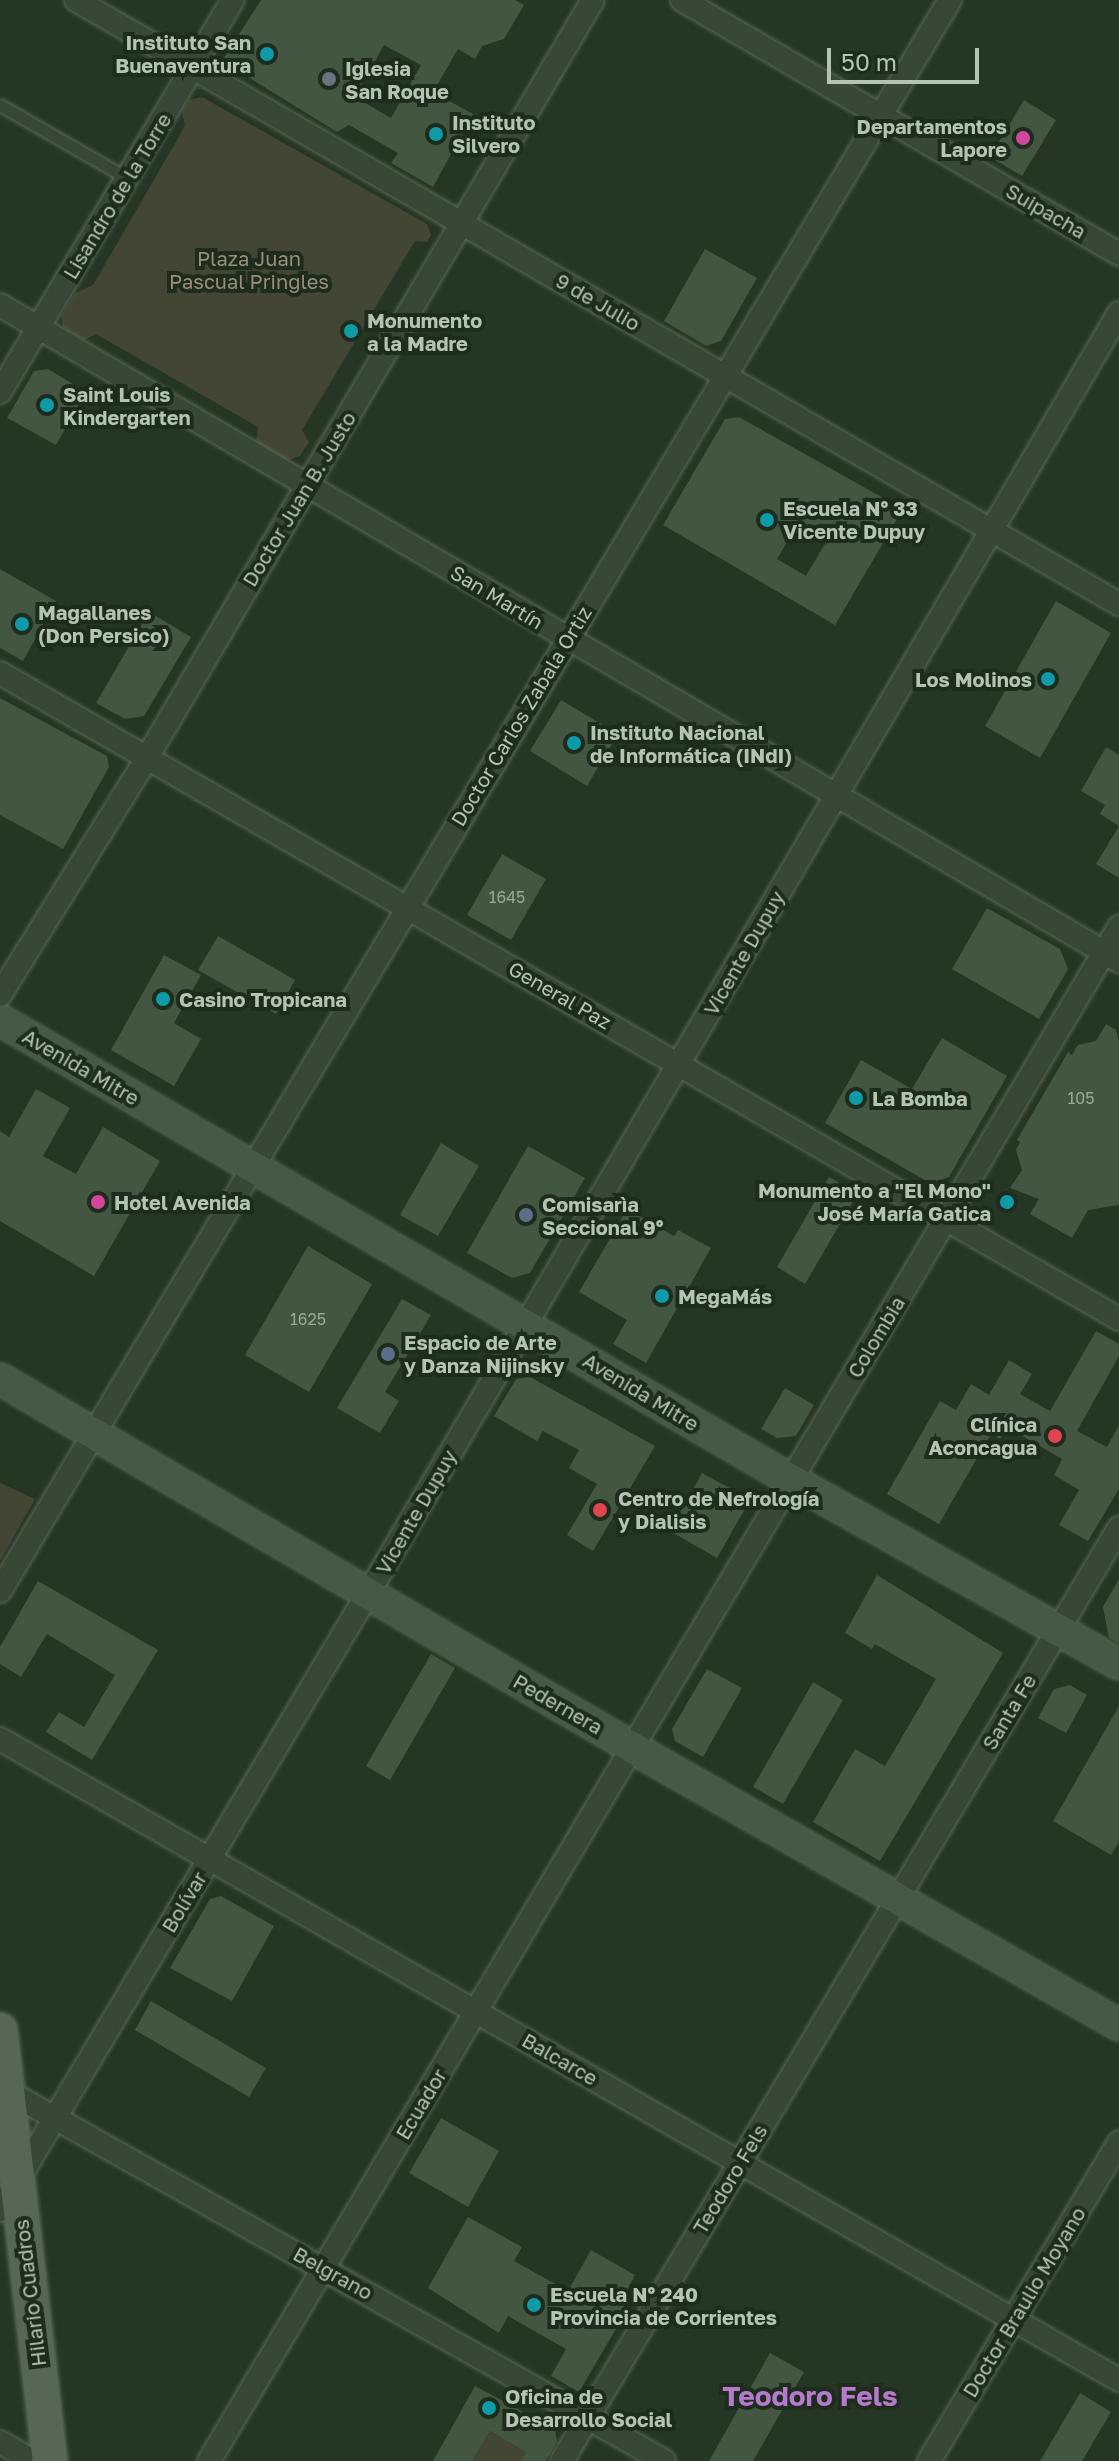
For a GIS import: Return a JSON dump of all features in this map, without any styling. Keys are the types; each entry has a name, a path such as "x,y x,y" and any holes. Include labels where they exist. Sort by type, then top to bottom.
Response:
{"main road":[{"name":"Hilario Cuadros","path":"0,2030 9,2196 50,2461"}],"street":[{"name":"9 de Julio","path":"76,0 1119,604"},
{"name":"Lisandro de la Torre","path":"0,392 233,0"},
{"name":"Doctor Juan B. Justo","path":"0,995 148,756 593,0"},
{"name":"Suipacha","path":"682,0 1119,254"},
{"name":"Doctor Carlos Zabala Ortiz","path":"0,1591 256,1167 566,639 950,0"},
{"name":"San Martín","path":"0,305 1112,957"},
{"name":"Vicente Dupuy","path":"368,1593 1119,313"},
{"name":"General Paz","path":"0,673 1119,1319"},
{"name":"Colombia","path":"633,1748 947,1217 1112,957 1119,927"},
{"name":"Avenida Mitre","path":"0,1020 791,1480 1119,1664"},
{"name":"Pedernera","path":"0,1379 633,1748 1119,2025"},
{"name":"Santa Fe","path":"898,1897 1119,1528"},
{"name":"Bolívar","path":"9,2196 368,1593"},
{"name":"Balcarce","path":"0,1739 1119,2380"},
{"name":"Ecuador","path":"209,2461 633,1748"},
{"name":"Teodoro Fels","path":"562,2461 898,1897"},
{"name":"Belgrano","path":"3,2088 664,2461"},
{"name":"Doctor Braulio Moyano","path":"929,2461 1119,2142"},
{"path":"0,2442 33,2461"}],"lane":[{"path":"0,105 127,178"}],"green space":[{"name":"Plaza Juan Pascual Pringles","path":"202,97 427,224 431,235 427,242 415,241 302,430 309,442 300,456 286,461 256,444 258,427 96,334 84,340 63,328 61,316 75,293 93,285 185,126 182,112 189,100"},
{"path":"0,1483 35,1499 0,1561"},
{"path":"490,2431 526,2452 521,2461 472,2461"}],"building":[{"path":"261,0 515,0 524,5 504,39 482,46 475,59 458,49 433,92 473,114 433,187 391,163 398,153 349,125 337,132 222,61","holes":["384,45 421,65 391,118 355,97"]},
{"name":"Departamentos Lapore","path":"1024,100 1056,120 1022,176 990,157"},
{"path":"705,249 757,278 721,341 706,346 664,321"},
{"name":"Saint Louis Kindergarten","path":"48,369 86,392 56,445 7,418 34,371"},
{"name":"Escuela N° 33 Vicente Dupuy","path":"739,417 903,509 835,625 663,525 725,419","holes":["799,521 829,537 806,576 777,559"]},
{"name":"Magallanes (Don Persico)","path":"0,569 56,601 23,661 0,648"},
{"name":"Los Molinos","path":"1056,601 1111,633 1040,758 985,726"},
{"path":"149,612 191,637 144,716 125,719 96,703"},
{"path":"0,698 107,756 109,767 63,849 0,815"},
{"name":"Instituto Nacional de Informática (INdI)","path":"561,700 618,734 587,786 530,751"},
{"path":"1106,747 1119,755 1119,826 1100,814 1105,805 1081,791"},
{"path":"1119,826 1119,878 1096,864"},
{"path":"502,854 546,879 511,940 467,915"},
{"path":"987,908 1060,949 1068,969 1039,1019 952,969"},
{"path":"218,936 295,980 276,1014 198,970"},
{"name":"Casino Tropicana","path":"164,955 201,975 174,1023 201,1039 174,1086 111,1050"},
{"path":"1106,1024 1116,1030 1119,1042 1119,1205 1088,1210 1072,1238 1030,1214 1039,1199 1010,1188 1022,1170 1016,1150 1020,1142 1017,1140 1068,1052 1072,1055 1078,1045 1096,1041"},
{"path":"942,1038 1007,1076 949,1177 930,1183 825,1123 861,1060 912,1089"},
{"path":"36,1089 70,1108 43,1156 76,1174 103,1127 160,1161 94,1276 0,1221 0,1131 9,1137"},
{"path":"441,1143 479,1166 438,1236 400,1215"},
{"name":"Comisarìa Seccional 9°","path":"528,1146 585,1178 530,1273 512,1278 467,1253"},
{"path":"829,1177 858,1193 805,1284 777,1267"},
{"path":"627,1209 674,1236 678,1230 711,1248 646,1363 613,1344 627,1320 579,1292"},
{"path":"308,1246 372,1284 309,1392 245,1355"},
{"name":"Espacio de Arte y Danza Nijinsky","path":"402,1299 431,1315 385,1392 399,1401 380,1433 337,1408"},
{"name":"Clínica Aconcagua","path":"1096,1331 1119,1344 1119,1356 1077,1431 1107,1447 1119,1425 1119,1489 1088,1541 1059,1525 1079,1490 1054,1475 1062,1459 1007,1427 1000,1439 991,1434 939,1524 887,1494 940,1401 956,1410 971,1384 989,1395 1009,1360 1032,1374 1020,1394 1050,1411"},
{"path":"530,1377 655,1446 593,1551 567,1535 597,1484 569,1468 579,1450 543,1431 537,1441 494,1416 516,1379"},
{"path":"785,1388 814,1405 796,1436 777,1438 761,1429"},
{"path":"702,1473 739,1493 746,1507 717,1558 670,1531"},
{"path":"877,1575 1003,1653 880,1861 813,1822 855,1749 885,1766 936,1679 875,1644 872,1649 845,1633"},
{"path":"1119,1579 1119,1643 1109,1638 1103,1607"},
{"path":"38,1581 158,1650 92,1760 46,1732 59,1712 84,1727 115,1675 47,1634 21,1677 0,1664 0,1647"},
{"path":"431,1654 455,1668 390,1780 366,1766"},
{"path":"707,1669 742,1688 703,1757 675,1741 672,1729"},
{"path":"813,1682 843,1700 783,1804 753,1787"},
{"path":"1070,1685 1087,1695 1066,1733 1038,1718 1054,1689"},
{"path":"1119,1706 1119,1842 1111,1855 1053,1821"},
{"path":"221,1896 274,1926 232,2001 170,1968 210,1899"},
{"path":"151,2001 266,2068 249,2097 135,2030"},
{"path":"441,2118 499,2151 468,2207 409,2173"},
{"name":"Escuela N° 240 Provincia de Corrientes","path":"468,2217 522,2247 514,2261 568,2291 591,2250 635,2275 620,2303 626,2307 620,2322 579,2392 551,2376 566,2349 508,2316 499,2333 428,2288"},
{"path":"770,2353 804,2372 753,2461 709,2461"},
{"name":"Oficina de Desarrollo Social","path":"475,2386 555,2429 557,2442 546,2461 521,2461 526,2452 490,2431 472,2461 433,2461"},
{"path":"1080,2393 1111,2412 1082,2461 1040,2461"}],"place":[{"name":"Instituto San Buenaventura","path":"267,54"},
{"name":"Iglesia San Roque","path":"329,79"},
{"name":"Instituto Silvero","path":"436,134"},
{"name":"Departamentos Lapore","path":"1023,138"},
{"name":"Monumento a la Madre","path":"351,331"},
{"name":"Saint Louis Kindergarten","path":"47,405"},
{"name":"Escuela N° 33 Vicente Dupuy","path":"767,520"},
{"name":"Magallanes (Don Persico)","path":"22,624"},
{"name":"Los Molinos","path":"1048,679"},
{"name":"Instituto Nacional de Informática (INdI)","path":"574,743"},
{"name":"Casino Tropicana","path":"163,999"},
{"name":"La Bomba","path":"856,1098"},
{"name":"Hotel Avenida","path":"98,1202"},
{"name":"Monumento a \"El Mono\" José María Gatica","path":"1007,1202"},
{"name":"Comisarìa Seccional 9°","path":"526,1215"},
{"name":"MegaMás","path":"662,1296"},
{"name":"Espacio de Arte y Danza Nijinsky","path":"388,1354"},
{"name":"Clínica Aconcagua","path":"1055,1436"},
{"name":"Centro de Nefrología y Dialisis","path":"600,1510"},
{"name":"Escuela N° 240 Provincia de Corrientes","path":"534,2305"},
{"name":"Oficina de Desarrollo Social","path":"489,2408"}],"district":[{"name":"Teodoro Fels","path":"810,2396"}]}
